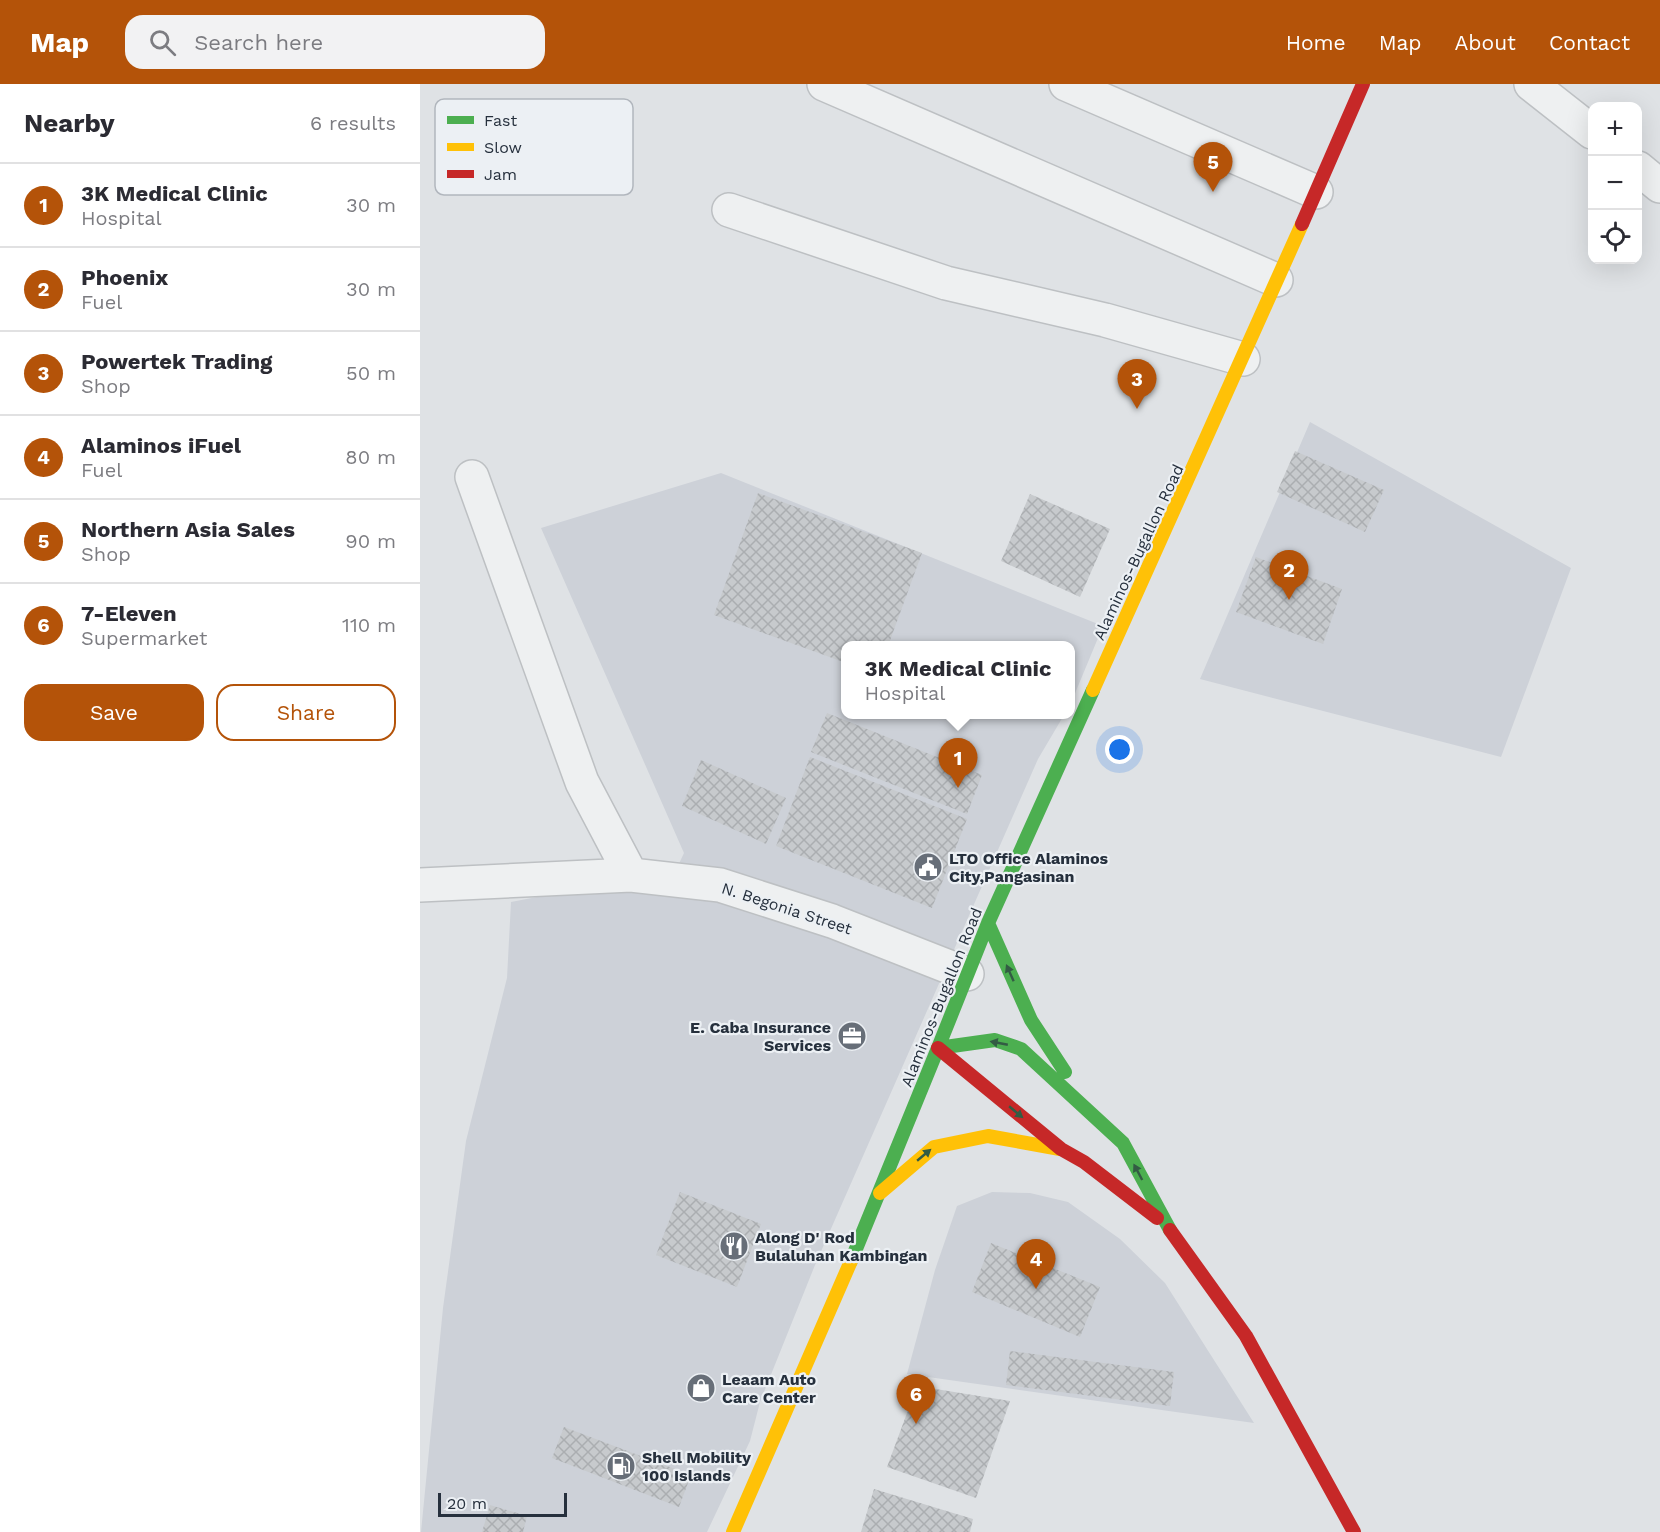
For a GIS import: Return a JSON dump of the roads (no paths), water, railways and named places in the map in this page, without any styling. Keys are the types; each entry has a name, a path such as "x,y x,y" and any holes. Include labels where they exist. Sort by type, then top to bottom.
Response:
{"main road":[{"name":"Alaminos-Bugallon Road","path":"733,1532 880,1193 988,923 1244,359 1276,280 1363,84"},
{"path":"988,923 1030,1016 1056,1061 1123,1143 1166,1224 1246,1336 1354,1532"},
{"path":"938,1048 994,1040 1021,1049 1123,1143"},
{"path":"938,1048 1061,1149 1084,1162 1166,1224"},
{"path":"880,1193 934,1147 988,1136 1061,1149"}],"street":[{"path":"824,84 1276,280"},
{"path":"1066,84 1316,192"},
{"path":"1531,84 1588,128"},
{"path":"1642,171 1660,186"},
{"path":"729,210 946,283 1105,320 1244,359"},
{"path":"472,477 582,782 631,875"},
{"name":"N. Begonia Street","path":"420,885 631,875 720,885 832,921 967,974"}],"place":[{"name":"Northern Asia Sales","path":"1213,192"},
{"name":"Powertek Trading","path":"1137,409"},
{"name":"Phoenix","path":"1289,600"},
{"name":"3K Medical Clinic","path":"958,788"},
{"name":"LTO Office Alaminos City,Pangasinan","path":"928,867"},
{"name":"E. Caba Insurance Services","path":"852,1036"},
{"name":"Along D' Rod Bulaluhan Kambingan","path":"734,1246"},
{"name":"Alaminos iFuel","path":"1036,1289"},
{"name":"Leaam Auto Care Center","path":"701,1388"},
{"name":"7-Eleven","path":"916,1424"},
{"name":"Shell Mobility 100 Islands","path":"621,1466"}]}
